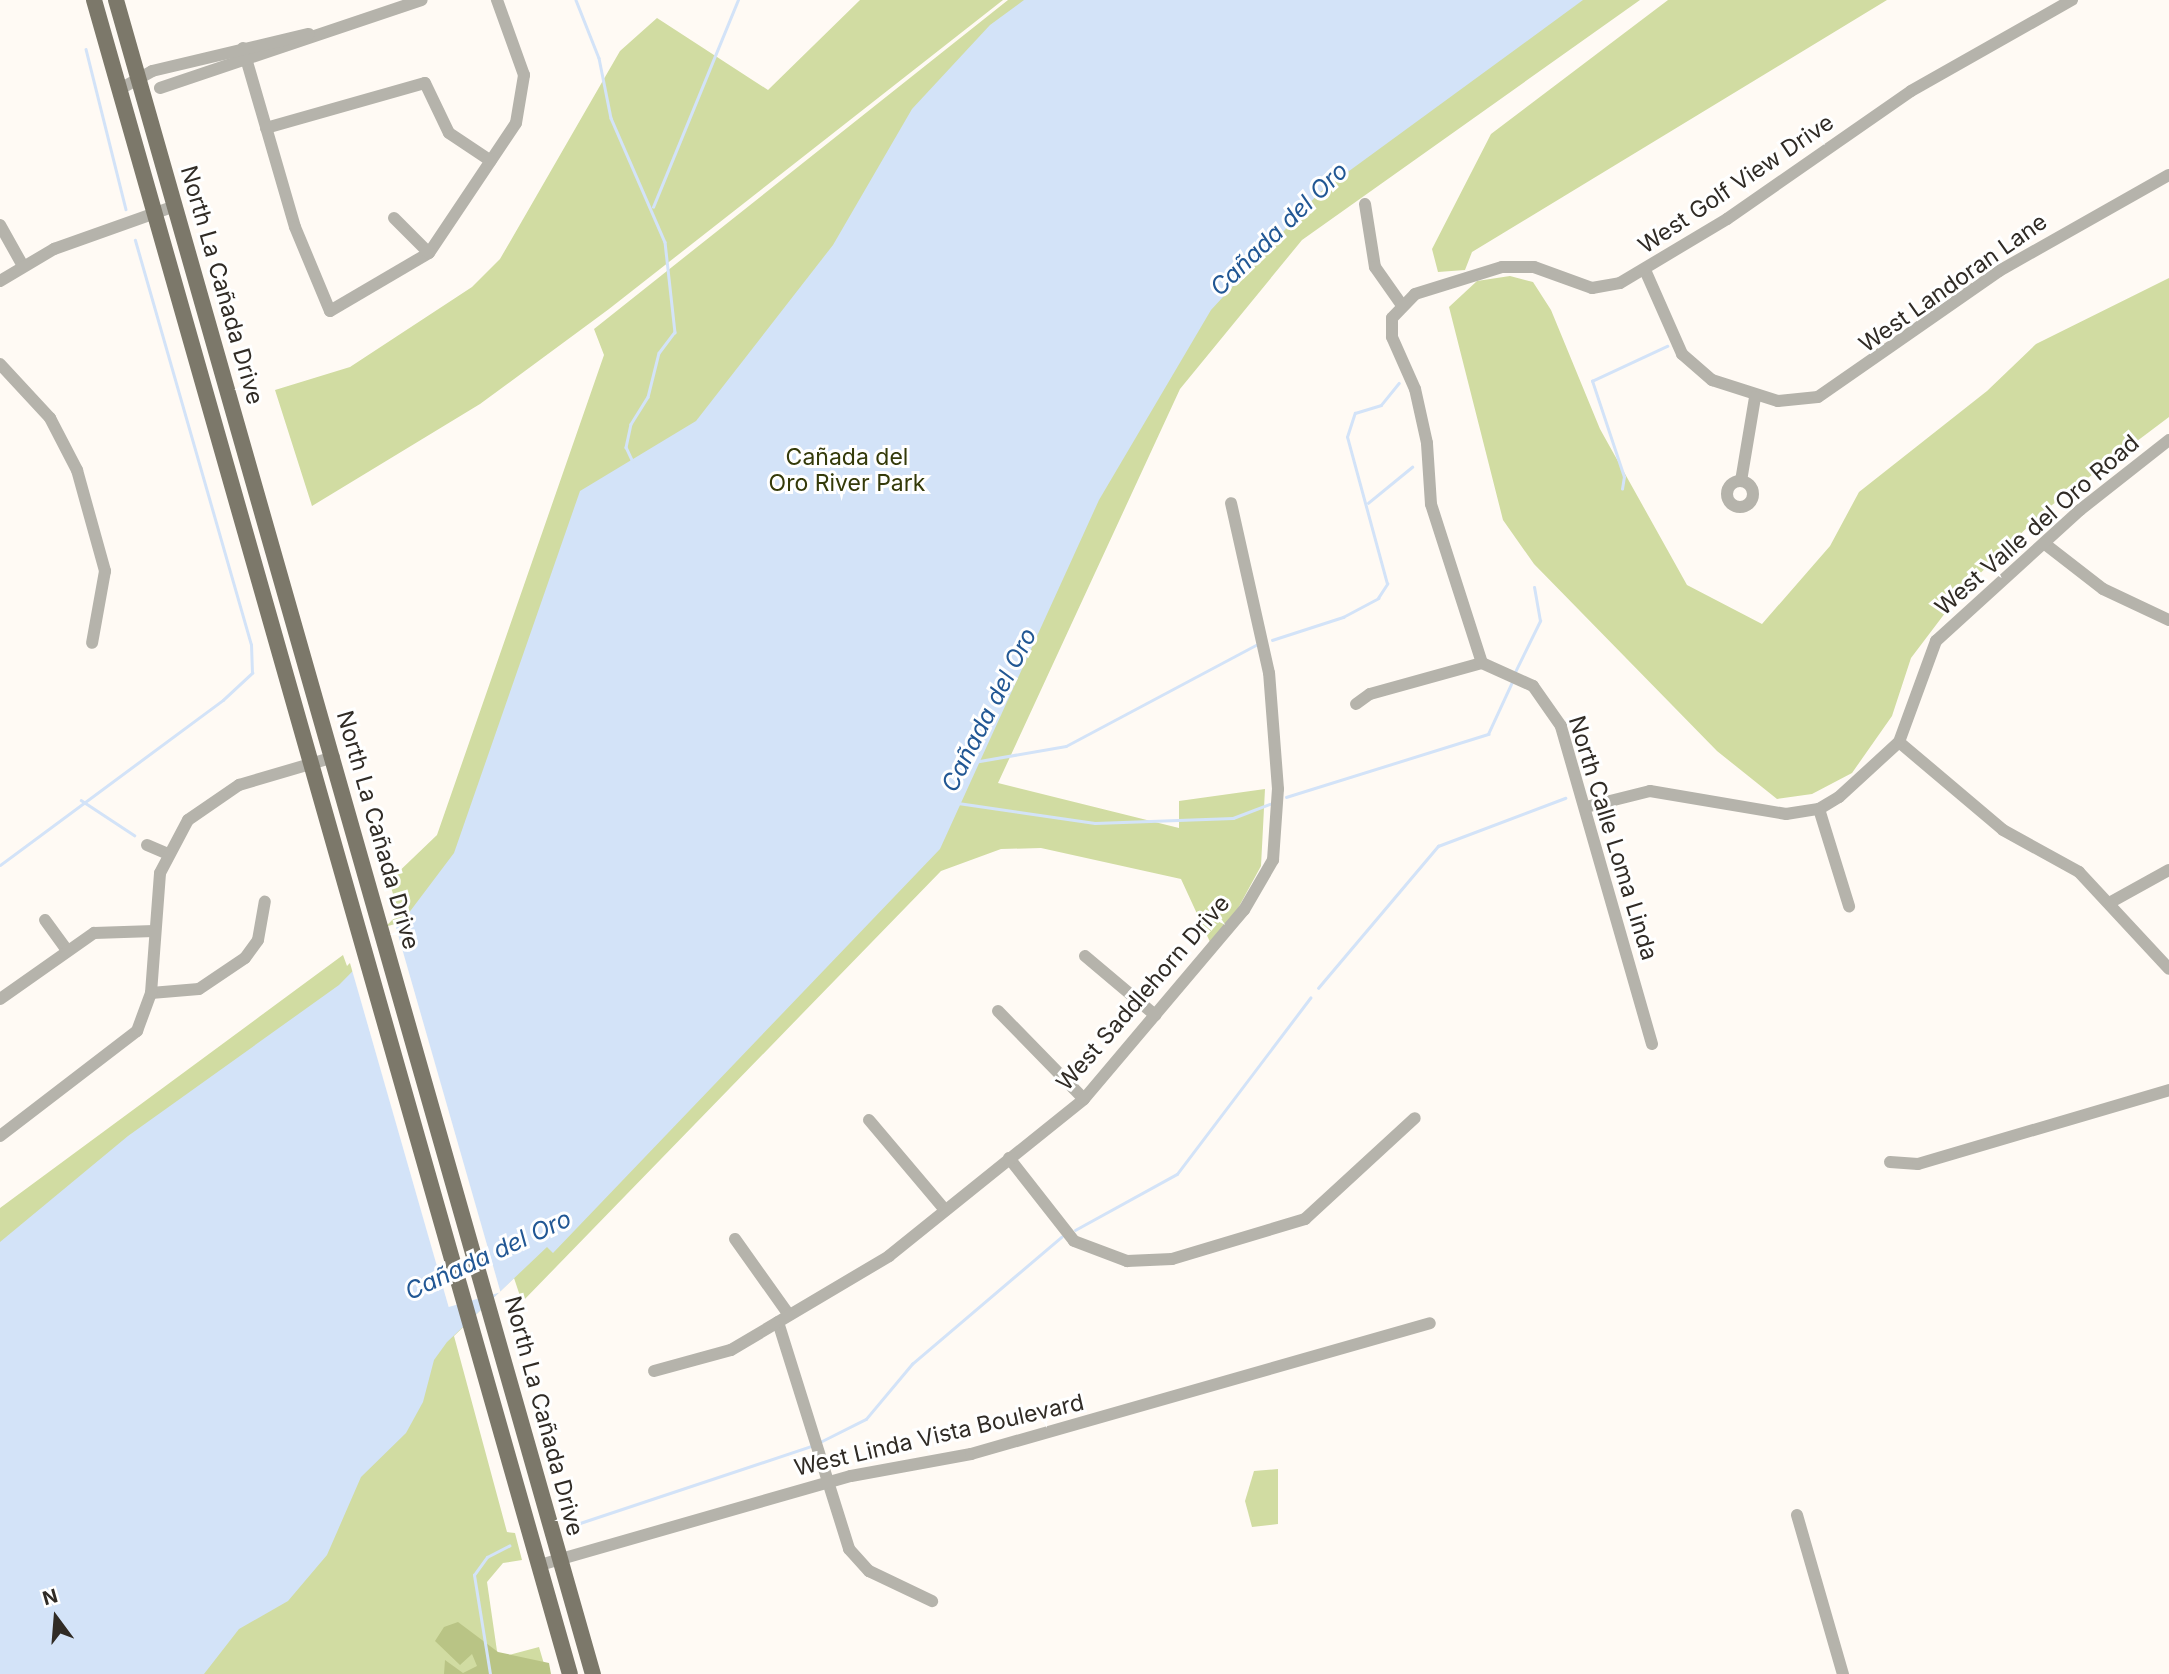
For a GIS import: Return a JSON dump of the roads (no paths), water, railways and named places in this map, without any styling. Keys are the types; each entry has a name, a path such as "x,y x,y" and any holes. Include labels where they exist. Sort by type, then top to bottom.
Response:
{"main road":[{"name":"North La Cañada Drive","path":"94,0 480,1349 570,1674"},
{"name":"North La Cañada Drive","path":"116,0 498,1331 593,1674"}],"street":[{"path":"120,89 143,93 160,88 197,69 422,0"},
{"path":"244,54 295,227 330,311 429,253 516,123 526,90 497,0"},
{"name":"West Golf View Drive","path":"1401,304 1443,282 1502,267 1534,267 1592,288 1645,270 1911,91 2072,0"},
{"path":"120,89 138,75 197,69"},
{"path":"266,128 425,83 449,133 491,161"},
{"name":"West Landoran Lane","path":"1645,270 1682,354 1712,380 1755,397 1818,397 1839,386 1999,271 2169,175"},
{"path":"1356,704 1370,694 1482,663 1431,504 1415,389 1392,337 1401,304 1376,267 1365,204"},
{"path":"0,281 23,266 176,206"},
{"path":"394,218 429,253"},
{"path":"0,225 23,266"},
{"path":"0,364 50,418 77,470 105,571 92,643"},
{"path":"1741,481 1755,397"},
{"name":"West Valle del Oro Road","path":"1819,809 1899,742 1936,641 2045,544 2169,440"},
{"name":"West Saddlehorn Drive","path":"654,1371 731,1350 889,1256 1084,1099 1244,910 1273,860 1278,789 1269,673 1231,503"},
{"path":"2045,544 2103,589 2169,620"},
{"name":"North Calle Loma Linda","path":"1482,663 1533,686 1561,726 1652,1044"},
{"path":"1899,742 2003,830 2079,872 2111,902 2169,969"},
{"path":"0,1136 125,1042 143,1019 151,993 154,931 166,853 211,799 334,757"},
{"path":"1586,807 1650,791 1758,813 1819,809 1849,906"},
{"path":"147,845 166,853"},
{"path":"2111,902 2169,870"},
{"path":"151,993 199,989 245,958 258,940 265,902"},
{"path":"45,920 66,949"},
{"path":"0,999 66,949 103,931 154,931"},
{"path":"1085,956 1155,1015"},
{"path":"998,1011 1084,1099"},
{"path":"1890,1162 1918,1164 2169,1090"},
{"path":"1009,1158 1074,1241 1127,1261 1172,1259 1305,1219 1415,1118"},
{"path":"870,1120 945,1210"},
{"path":"735,1239 784,1319 815,1444 858,1561 932,1601"},
{"name":"West Linda Vista Boulevard","path":"540,1565 827,1482 971,1454 1430,1323"},
{"path":"1797,1515 1843,1674"}],"water":[{"name":"Cañada del Oro River Park","path":"1024,0 1583,0 1319,193 1211,310 1099,500 940,849 553,1253 547,1247 447,1342 434,1360 423,1402 406,1433 361,1477 327,1555 288,1601 239,1629 204,1674 0,1674 0,1242 128,1136 339,985 405,918 454,853 580,491 696,421 833,245 912,109 990,25"}],"waterway":[{"path":"576,0 599,58 611,118 665,242 675,332 659,353 648,397 631,424 626,447 633,462"},
{"path":"653,207 738,0"},
{"path":"86,49 126,209"},
{"path":"0,865 223,700 252,673 251,645 135,240"},
{"path":"1622,489 1624,477 1592,381 1667,346"},
{"path":"1272,640 1343,617 1378,598 1387,584 1347,437 1355,413 1381,405 1399,383"},
{"path":"1368,503 1412,467"},
{"path":"1515,672 1540,621 1534,588"},
{"name":"Cañada del Oro","path":"974,762 1066,746 1256,645"},
{"path":"1286,797 1488,734 1512,682"},
{"path":"1318,988 1438,846 1565,798"},
{"path":"81,800 134,835"},
{"name":"Cañada del Oro","path":"958,803 1095,823 1233,818 1269,804"},
{"path":"1075,1230 1177,1174 1310,998"},
{"path":"820,1442 866,1419 912,1364 1061,1237"},
{"path":"577,1524 814,1445"},
{"path":"490,1674 474,1575 487,1557 509,1546"}]}
